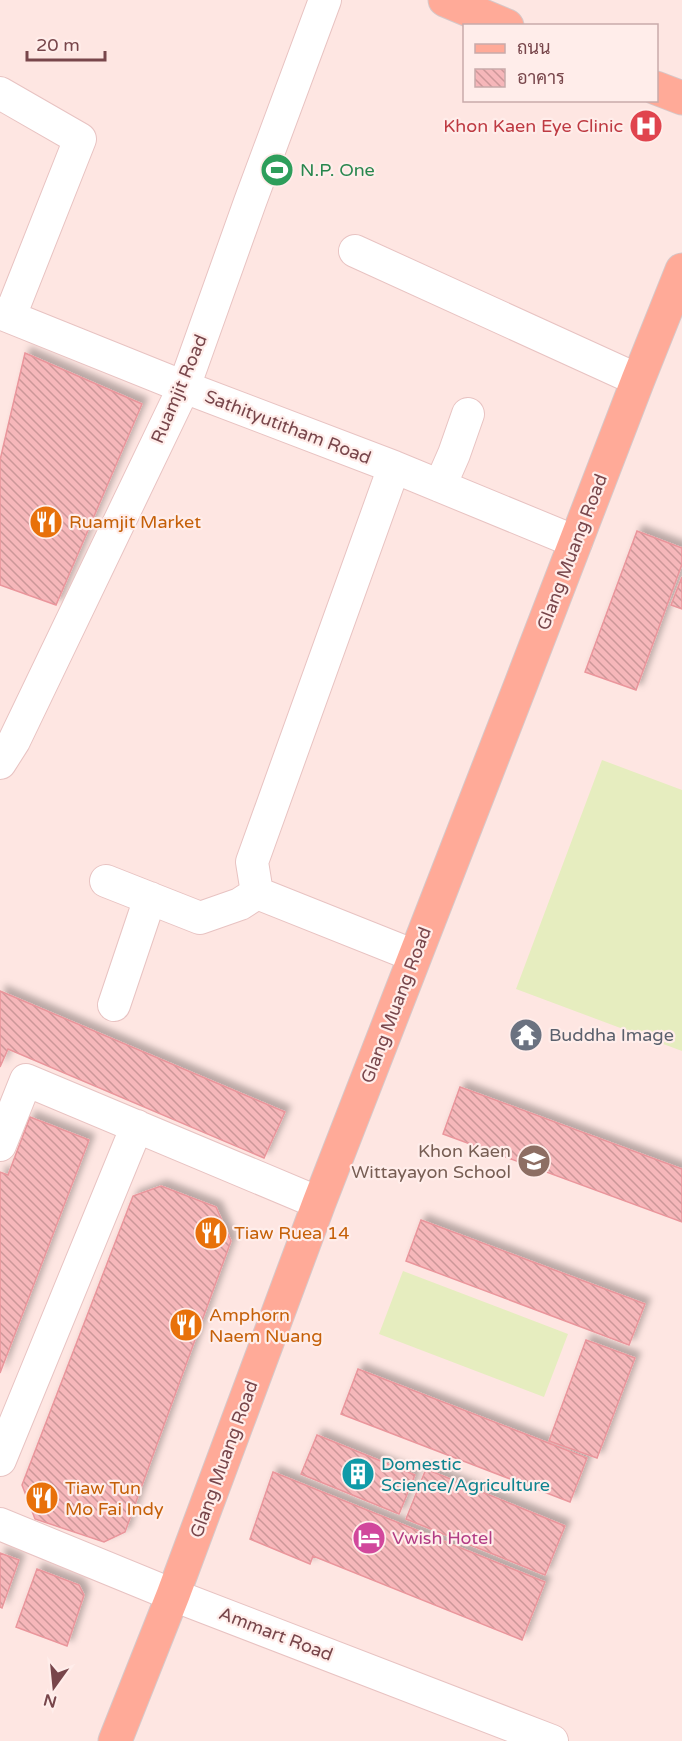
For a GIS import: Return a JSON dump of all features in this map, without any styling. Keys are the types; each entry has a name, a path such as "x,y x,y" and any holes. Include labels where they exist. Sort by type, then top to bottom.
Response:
{"main road":[{"path":"445,0 502,24"},
{"path":"658,88 682,98"},
{"name":"Glang Muang Road","path":"116,1741 319,1203 682,270"}],"street":[{"name":"Ruamjit Road","path":"0,763 19,730 184,387 325,0"},
{"path":"0,93 80,139 5,314"},
{"path":"355,251 638,380"},
{"name":"Sathityutitham Road","path":"5,314 184,387 394,466 576,542"},
{"path":"440,486 468,414"},
{"path":"257,893 252,862 394,466"},
{"path":"106,881 200,918 240,904 257,893"},
{"path":"257,893 415,956"},
{"path":"114,1005 150,898"},
{"path":"0,1145 26,1080 319,1203"},
{"path":"0,1460 11,1404 137,1126"},
{"name":"Ammart Road","path":"0,1524 173,1595 552,1741"}],"green space":[{"path":"602,760 682,790 682,1051 516,989"},
{"path":"403,1271 568,1334 544,1397 379,1334"}],"building":[{"name":"Ruamjit Market","path":"25,353 142,404 56,605 0,585 0,460"},
{"path":"637,531 682,548 682,564 636,690 585,672"},
{"path":"682,577 682,609 671,605"},
{"path":"0,991 285,1112 264,1158 8,1049 0,1067"},
{"path":"460,1087 682,1169 682,1222 443,1134"},
{"path":"30,1117 89,1140 0,1373 0,1172 8,1175"},
{"path":"161,1186 216,1207 231,1241 125,1532 104,1542 35,1519 22,1485 133,1196"},
{"path":"421,1220 645,1304 629,1345 406,1261"},
{"path":"586,1340 635,1358 597,1458 549,1441"},
{"path":"358,1369 587,1458 570,1502 341,1414"},
{"name":"Domestic Science/Agriculture","path":"317,1435 415,1475 399,1514 301,1474"},
{"path":"426,1469 565,1526 545,1575 406,1519"},
{"path":"273,1472 545,1582 522,1640 313,1556 310,1564 250,1539"},
{"path":"0,1553 19,1560 2,1608 0,1607"},
{"path":"37,1569 79,1585 84,1595 67,1646 16,1627"}],"place":[{"name":"Khon Kaen Eye Clinic","path":"646,126"},
{"name":"N.P. One","path":"277,170"},
{"name":"Ruamjit Market","path":"46,522"},
{"name":"Buddha Image","path":"526,1035"},
{"name":"Khon Kaen Wittayayon School","path":"534,1161"},
{"name":"Tiaw Ruea 14","path":"211,1233"},
{"name":"Amphorn Naem Nuang","path":"186,1325"},
{"name":"Domestic Science/Agriculture","path":"358,1474"},
{"name":"Tiaw Tun Mo Fai Indy","path":"42,1498"},
{"name":"Vwish Hotel","path":"369,1538"}]}
